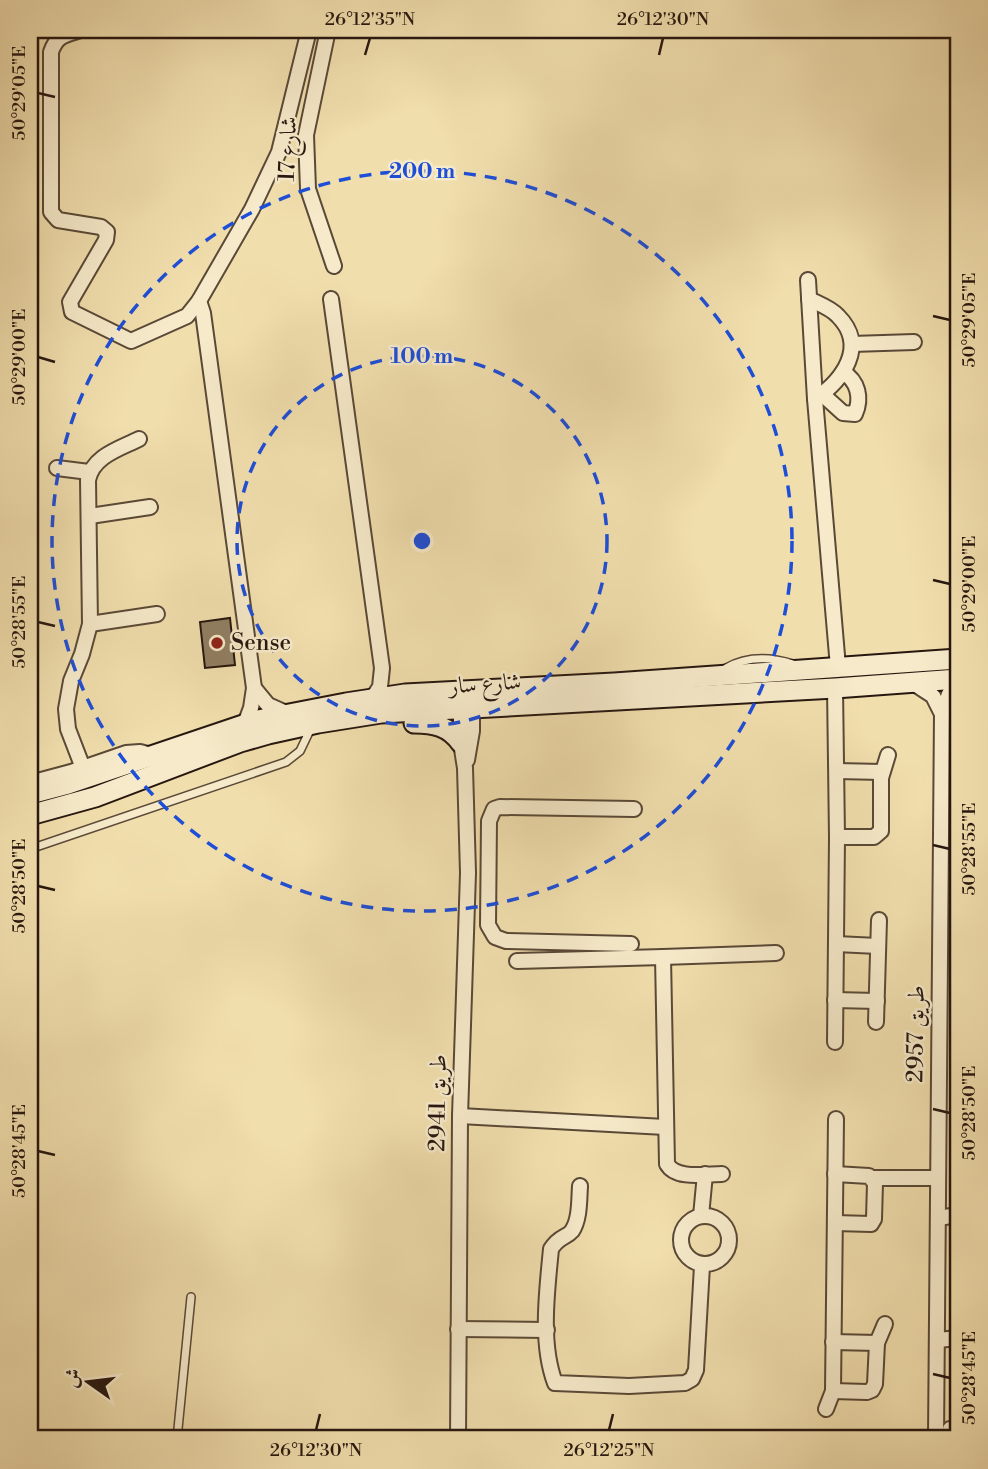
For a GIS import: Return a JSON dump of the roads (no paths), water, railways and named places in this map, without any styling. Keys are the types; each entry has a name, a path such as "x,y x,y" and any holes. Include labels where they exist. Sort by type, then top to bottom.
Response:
{"street":[{"path":"81,30 55,41 51,52 51,212 58,220 101,227 107,232 106,240 69,308 72,312 131,341 187,316 199,301 252,209 279,152 309,30"},
{"name":"شارع 17","path":"328,30 306,135 308,189 334,266"},
{"path":"808,280 838,667"},
{"path":"331,299 382,668 380,687 372,699"},
{"path":"809,299 840,317 852,344 852,355 844,372 818,396"},
{"path":"199,301 205,326 254,688 245,724"},
{"path":"852,344 914,342"},
{"path":"818,396 843,413 855,414 859,399 857,388 851,377 844,372"},
{"path":"83,768 68,729 66,709 71,681 90,624 89,472 99,459 139,439"},
{"path":"57,468 89,472"},
{"path":"90,516 150,507"},
{"path":"90,624 157,614"},
{"name":"شارع سار","path":"30,815 95,797 240,742 347,718 466,701 716,674 958,659"},
{"path":"382,668 390,681 405,694"},
{"name":"شارع سار","path":"30,794 286,713 405,694 466,701 614,699 958,679"},
{"path":"910,682 933,696 943,713"},
{"name":"طريق 2957","path":"936,1439 943,713 949,694 958,685"},
{"path":"254,688 268,705 286,713"},
{"path":"835,688 835,1042"},
{"name":"طريق 2941","path":"458,1439 460,1116 468,873 465,768 461,743 466,701"},
{"name":"طريق 2941","path":"465,768 471,743 466,701"},
{"path":"347,718 367,723 435,724 450,731 461,743"},
{"path":"30,783 133,752 152,755"},
{"path":"837,837 874,837 880,834 882,772 888,755"},
{"path":"837,771 882,772"},
{"path":"631,944 506,941 495,937 488,925 489,821 494,809 500,807 634,809"},
{"path":"468,873 488,873"},
{"path":"876,1022 879,920"},
{"path":"836,944 878,946"},
{"path":"517,961 776,953"},
{"path":"663,957 667,1164 671,1171 678,1174 722,1174"},
{"path":"835,1000 877,1001"},
{"path":"460,1116 665,1126"},
{"path":"826,1409 833,1391 836,1119"},
{"path":"701,1216 705,1174"},
{"path":"835,1174 873,1178 937,1178"},
{"path":"835,1223 868,1225 873,1222 873,1178"},
{"path":"580,1186 576,1220 570,1233 557,1240 551,1249 547,1330 550,1370 555,1383 629,1386 685,1383 692,1378 696,1370 702,1266"},
{"path":"938,1218 958,1215"},
{"path":"701,1216 719,1220 728,1234 729,1243 720,1259 702,1266 688,1258 680,1240 689,1221 701,1216"},
{"path":"833,1391 872,1390 875,1384 877,1343 885,1324"},
{"path":"458,1329 547,1330"},
{"path":"939,1340 958,1338"},
{"path":"833,1342 877,1343"}],"lane":[{"path":"30,849 286,762 300,751 312,724"},
{"path":"177,1439 191,1297"}],"place":[{"name":"Sense","path":"217,643"}]}
